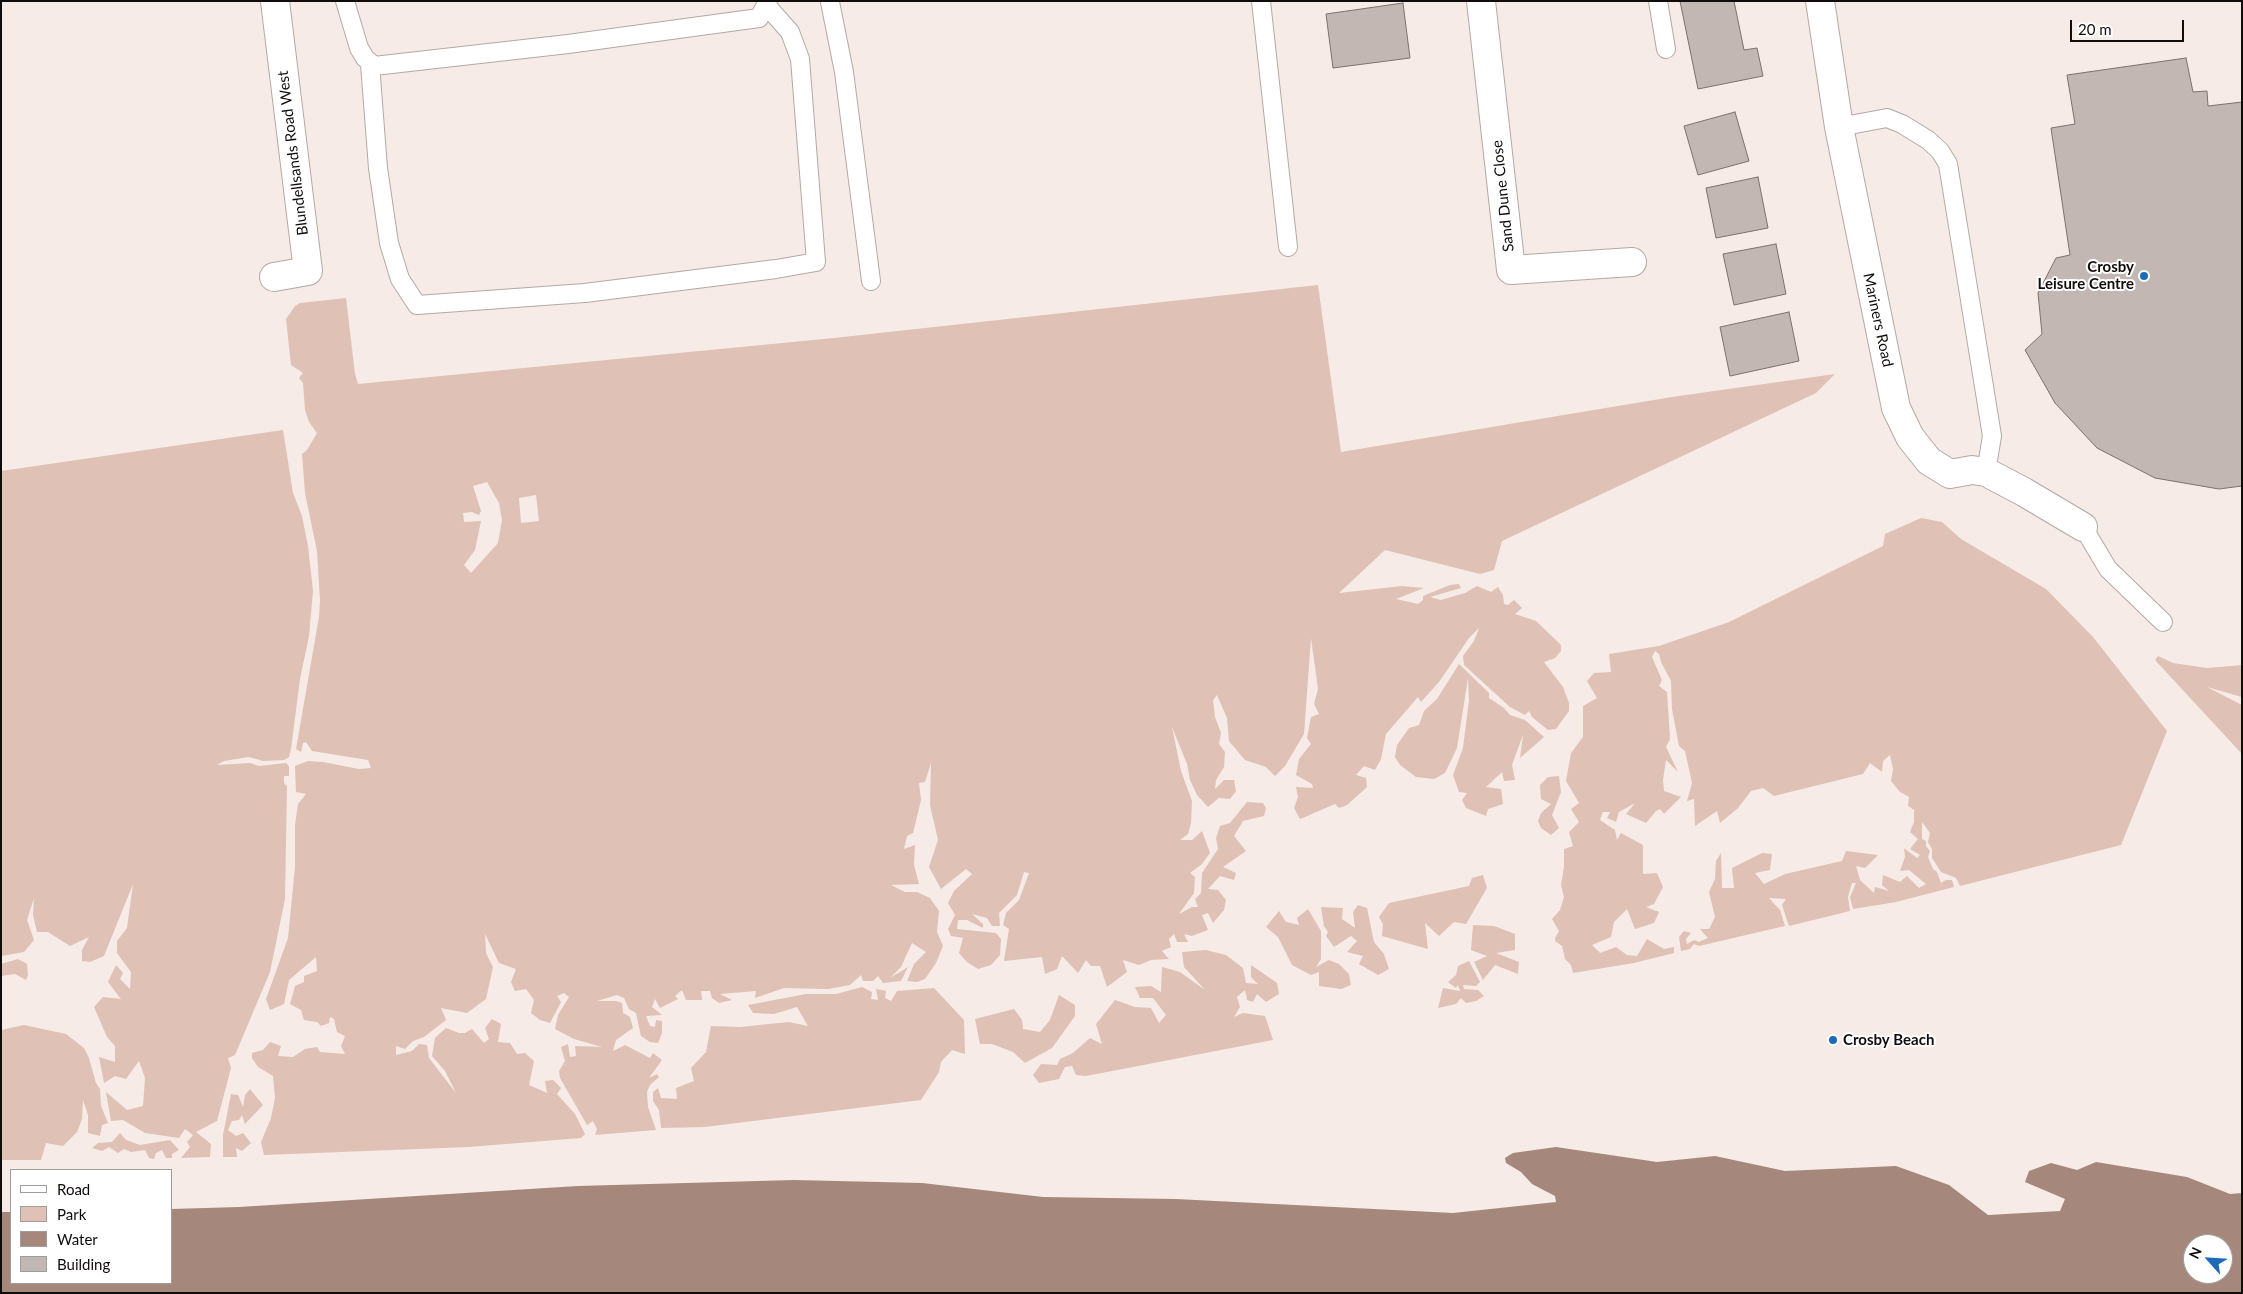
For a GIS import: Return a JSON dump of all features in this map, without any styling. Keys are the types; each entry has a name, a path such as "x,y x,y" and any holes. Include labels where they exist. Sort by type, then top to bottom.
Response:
{"street":[{"name":"Blundellsands Road West","path":"274,276 308,272 275,1"},
{"name":"Sand Dune Close","path":"1481,1 1511,270 1632,262"},
{"name":"Mariners Road","path":"1820,1 1839,127 1896,408 1910,437 1929,461 1950,474 1972,470 1986,472 2083,527"}],"lane":[{"path":"345,1 359,48 370,64 378,168 389,244 400,279 417,305 585,293 776,269 816,262 800,59 790,32 768,4 759,18 568,44 374,66 370,64"},
{"path":"837,1 830,1 844,72 871,281"},
{"path":"1261,1 1288,247"},
{"path":"1658,1 1666,50"},
{"path":"1839,127 1887,118 1902,124 1928,140 1940,151 1948,164 1992,436 1986,472"},
{"path":"2083,527 2108,569 2163,622"}],"green space":[{"path":"1318,285 1341,452 1672,397 1835,374 1816,393 1502,541 1494,570 1480,574 1385,550 1339,593 1402,586 1424,588 1396,599 1418,604 1423,600 1423,596 1450,585 1459,584 1461,588 1430,597 1441,600 1465,593 1477,586 1491,592 1498,587 1503,595 1504,604 1508,605 1514,600 1522,608 1515,614 1536,621 1561,645 1561,651 1555,658 1544,662 1563,687 1569,703 1569,711 1556,729 1548,730 1532,717 1529,711 1525,715 1510,707 1464,665 1463,656 1474,641 1479,628 1469,638 1439,682 1421,702 1418,697 1386,734 1381,759 1375,770 1364,766 1356,775 1366,778 1367,787 1347,805 1339,808 1335,804 1300,819 1294,808 1298,797 1296,787 1313,788 1312,784 1296,775 1299,759 1311,744 1307,738 1311,717 1319,714 1314,704 1318,689 1311,638 1304,734 1285,766 1275,776 1266,767 1245,760 1229,741 1227,718 1217,695 1213,700 1215,717 1221,733 1219,744 1225,752 1224,767 1216,780 1215,789 1224,780 1234,780 1236,791 1230,799 1219,798 1208,807 1197,795 1190,780 1187,764 1172,727 1181,771 1192,801 1191,823 1188,834 1180,840 1192,840 1202,831 1210,853 1202,864 1190,873 1195,877 1194,893 1179,914 1192,907 1198,907 1195,899 1201,893 1202,873 1218,849 1216,838 1220,826 1230,823 1247,802 1263,803 1266,808 1264,816 1243,821 1234,836 1246,851 1223,867 1236,873 1234,880 1220,876 1208,889 1218,890 1226,900 1224,910 1213,923 1208,913 1202,915 1208,930 1192,936 1184,934 1188,942 1177,942 1174,934 1169,939 1171,947 1162,951 1169,959 1151,960 1139,965 1123,960 1127,972 1107,987 1100,966 1091,966 1086,960 1078,973 1062,956 1057,969 1045,974 1042,957 1004,961 1009,929 1003,925 1006,913 1019,900 1029,873 1024,872 1017,895 999,913 1000,926 992,926 987,918 972,914 983,924 983,928 967,920 958,920 957,929 996,933 1001,939 1000,955 991,965 978,969 967,962 959,953 963,938 951,936 948,929 955,915 948,903 954,891 972,874 966,869 941,889 929,867 938,840 930,805 931,763 925,782 919,783 921,800 913,833 907,836 904,849 915,845 914,865 919,884 891,885 905,892 917,892 930,898 939,911 937,932 943,946 936,963 925,979 917,982 907,981 914,964 926,952 912,943 901,967 890,978 908,967 901,981 883,983 878,976 873,981 863,981 861,975 850,985 828,989 784,988 755,998 756,991 720,994 732,1000 719,1003 712,998 710,991 701,991 702,1000 686,1000 682,990 675,996 678,999 660,1008 655,999 652,1007 662,1015 646,1016 650,1026 655,1027 656,1020 662,1021 662,1033 658,1043 650,1042 641,1036 636,1013 629,1009 624,998 617,995 597,1001 616,1001 622,1003 623,1013 630,1017 633,1028 616,1040 613,1051 625,1045 650,1058 653,1053 662,1060 649,1078 657,1074 659,1077 650,1085 647,1092 648,1107 656,1130 595,1135 597,1129 593,1121 587,1125 560,1078 559,1071 565,1061 561,1047 568,1044 570,1057 576,1056 575,1046 602,1047 574,1039 555,1029 558,1015 569,997 564,993 557,996 561,1002 550,1023 540,1020 531,1013 534,1000 526,989 515,991 511,982 516,969 499,963 485,934 486,953 493,967 486,999 467,1013 441,1008 446,1020 424,1037 413,1041 405,1049 396,1046 396,1055 412,1051 419,1044 427,1045 429,1058 456,1093 445,1071 432,1056 435,1038 446,1028 459,1033 465,1033 472,1029 484,1043 489,1039 485,1028 492,1019 501,1024 498,1042 510,1043 517,1054 525,1053 534,1061 529,1085 547,1093 545,1081 553,1080 561,1088 557,1094 575,1114 585,1134 581,1138 469,1147 264,1155 261,1142 271,1118 275,1098 273,1076 258,1067 252,1058 252,1053 263,1050 270,1042 281,1046 278,1056 293,1057 305,1049 317,1047 320,1052 345,1054 341,1046 345,1036 337,1032 334,1019 330,1017 329,1023 321,1026 317,1022 304,1020 301,1010 290,1004 295,986 304,982 304,976 317,971 316,957 289,980 284,1004 270,1010 266,999 288,938 295,867 295,825 298,804 306,794 296,792 295,766 308,761 359,769 371,768 368,760 312,751 306,742 303,743 301,752 296,749 319,617 320,600 317,551 305,493 302,454 307,450 317,433 309,422 305,410 303,383 299,378 303,373 291,365 286,319 295,306 300,303 346,298 355,374 358,384 834,338","holes":["487,482 499,503 502,520 498,543 471,573 464,565 475,550 481,521 464,522 463,513 472,512 479,515 481,511 473,486","536,495 539,521 521,523 519,498"]},
{"path":"283,430 293,493 302,516 308,546 313,591 309,636 300,679 291,749 289,757 284,760 263,761 249,757 224,761 217,765 250,763 259,766 286,763 289,766 289,776 284,776 284,783 287,786 285,899 270,972 235,1055 228,1058 231,1068 217,1121 196,1132 211,1144 210,1157 181,1158 190,1147 187,1142 193,1135 185,1129 179,1138 145,1133 123,1120 111,1121 106,1092 127,1110 143,1106 145,1078 139,1061 126,1079 115,1076 104,1083 99,1057 115,1062 115,1046 107,1037 94,1007 103,997 121,999 108,982 116,965 123,973 120,979 130,989 131,972 117,953 117,941 127,928 133,884 104,956 90,962 82,961 82,950 89,937 70,946 48,932 37,932 33,915 34,898 27,920 34,940 24,952 1,956 1,471"},
{"path":"1921,518 1942,522 1961,539 2046,589 2093,637 2167,731 2121,845 1960,886 1956,878 1941,872 1932,858 1932,849 1928,842 1930,833 1922,822 1922,839 1926,841 1926,846 1930,851 1928,857 1933,869 1937,872 1941,883 1946,880 1952,880 1954,887 1896,902 1853,909 1850,897 1856,883 1852,883 1848,897 1850,911 1789,926 1782,905 1786,899 1769,898 1780,910 1785,926 1699,946 1694,944 1690,949 1681,951 1679,937 1684,931 1691,933 1686,939 1687,944 1694,940 1699,942 1708,938 1700,929 1709,929 1715,917 1709,892 1715,879 1716,861 1721,853 1722,888 1734,888 1732,868 1762,853 1772,854 1770,870 1755,873 1764,884 1785,874 1842,861 1846,851 1878,855 1865,868 1856,866 1860,880 1874,893 1875,887 1889,891 1882,885 1883,875 1900,882 1907,876 1919,888 1926,884 1909,870 1900,871 1905,857 1904,848 1917,858 1920,855 1910,849 1918,839 1910,832 1914,822 1914,810 1908,806 1909,797 1900,792 1891,781 1893,769 1890,755 1883,761 1882,772 1870,763 1863,774 1774,796 1763,788 1751,791 1738,808 1720,823 1717,811 1695,826 1694,799 1687,801 1692,783 1685,751 1679,746 1672,709 1671,681 1659,654 1655,651 1652,657 1662,680 1659,686 1667,692 1670,739 1666,747 1678,772 1666,760 1663,780 1664,791 1681,797 1664,814 1660,809 1656,811 1646,823 1626,814 1635,803 1619,812 1616,822 1607,818 1610,812 1603,812 1600,820 1615,830 1617,840 1621,833 1643,845 1643,874 1657,873 1663,887 1654,904 1646,907 1659,912 1654,923 1635,929 1627,909 1614,922 1611,937 1592,945 1600,953 1616,947 1627,955 1637,956 1647,939 1664,949 1674,947 1674,953 1634,963 1573,973 1571,965 1565,959 1562,946 1555,941 1559,931 1552,919 1560,910 1564,897 1561,885 1564,849 1573,846 1569,832 1579,822 1571,809 1579,803 1566,781 1571,753 1583,737 1583,706 1597,698 1587,681 1594,673 1611,672 1609,654 1659,646 1729,622 1883,546 1885,534"},
{"path":"2158,656 2173,663 2207,668 2242,665 2242,697 2207,687 2242,705 2242,754 2155,660"},
{"path":"1459,664 1489,693 1489,698 1504,708 1510,715 1525,720 1544,737 1520,758 1523,735 1512,765 1515,780 1504,781 1502,772 1486,787 1501,789 1503,804 1488,809 1486,816 1466,808 1462,800 1467,793 1459,792 1453,775 1463,748 1469,700 1468,678 1457,748 1445,773 1434,779 1416,777 1400,765 1395,757 1397,745 1409,728 1419,725 1424,711 1437,699"},
{"path":"1559,776 1561,792 1552,815 1559,828 1551,835 1541,828 1538,821 1541,813 1551,804 1541,799 1540,785 1548,777"},
{"path":"1483,875 1487,888 1466,924 1454,922 1439,936 1425,923 1428,949 1382,936 1383,924 1379,917 1389,903 1469,886 1472,878"},
{"path":"1358,905 1367,908 1374,942 1384,954 1389,969 1378,975 1359,964 1363,956 1347,952 1357,941 1351,936 1334,947 1326,936 1328,932 1324,926 1321,907 1343,908 1342,919 1355,928 1353,912"},
{"path":"1308,909 1321,931 1321,959 1316,967 1329,960 1339,964 1349,974 1351,985 1341,989 1319,986 1319,972 1311,975 1292,965 1278,937 1266,927 1279,911 1286,922 1299,925 1297,918"},
{"path":"1473,925 1494,926 1515,934 1515,950 1496,953 1519,962 1518,974 1495,965 1483,980 1474,962 1487,956 1471,950"},
{"path":"1206,950 1226,955 1243,968 1246,983 1258,984 1251,977 1251,965 1277,983 1279,994 1266,1002 1257,994 1253,1002 1247,1000 1245,990 1237,997 1240,1007 1234,1017 1243,1013 1265,1016 1273,1040 1086,1076 1076,1075 1072,1066 1065,1067 1059,1079 1039,1083 1033,1075 1041,1064 1057,1065 1060,1059 1073,1053 1090,1038 1102,1044 1096,1024 1115,1000 1135,1007 1151,1008 1159,1023 1166,1015 1153,998 1140,998 1135,987 1151,986 1161,992 1162,967 1180,972 1205,990 1184,967 1182,952"},
{"path":"18,959 27,964 28,975 26,980 15,974 1,976 1,964"},
{"path":"1469,961 1480,982 1476,986 1463,985 1464,989 1478,990 1484,996 1476,1001 1466,1003 1461,998 1456,1004 1438,1008 1443,988 1460,991 1458,985 1456,988 1448,982 1456,975 1458,966"},
{"path":"862,987 872,992 871,999 878,1000 876,989 886,991 885,998 891,1001 897,991 934,988 964,1020 965,1054 952,1050 941,1062 939,1072 921,1100 705,1127 661,1128 659,1110 653,1101 653,1092 658,1088 661,1098 677,1099 676,1088 694,1081 691,1068 706,1052 711,1026 740,1027 789,1022 808,1026 797,1007 774,1014 753,1013 748,1005 806,994 836,994"},
{"path":"1059,995 1075,1005 1075,1016 1052,1048 1025,1063 1013,1052 992,1044 980,1044 975,1019 1014,1009 1022,1020 1023,1029 1040,1032 1050,1020"},
{"path":"24,1025 66,1034 84,1048 96,1083 100,1089 101,1106 108,1123 102,1125 100,1136 88,1133 88,1115 83,1100 82,1119 77,1132 63,1146 46,1143 41,1160 1,1160 1,1030"},
{"path":"250,1089 263,1105 245,1124 242,1115 239,1120 232,1121 228,1130 236,1136 243,1133 251,1143 242,1151 236,1148 237,1157 223,1157 223,1135 231,1094 238,1095 243,1107 245,1095"},
{"path":"120,1133 126,1140 140,1145 170,1140 179,1150 172,1154 172,1158 166,1158 162,1150 156,1153 154,1159 149,1158 145,1150 131,1152 124,1149 118,1153 109,1147 102,1151 92,1148 98,1143 112,1142"}],"water":[{"path":"1556,1147 1657,1162 1715,1156 1785,1171 1896,1166 1949,1185 1988,1215 2060,1211 2065,1199 2025,1182 2029,1171 2051,1163 2077,1170 2096,1162 2187,1177 2230,1194 2242,1193 2242,1293 1,1293 1,1212 10,1212 10,1284 172,1284 172,1209 239,1207 578,1186 794,1180 922,1183 1043,1197 1176,1199 1453,1213 1556,1202 1555,1196 1532,1184 1521,1172 1506,1163 1505,1158 1513,1153"}],"building":[{"path":"1680,1 1734,1 1744,50 1757,48 1763,76 1698,89"},
{"path":"1403,3 1410,58 1333,68 1326,14"},
{"name":"Crosby Leisure Centre","path":"2186,58 2193,92 2207,91 2208,106 2242,102 2242,486 2219,489 2155,478 2097,448 2055,403 2025,350 2042,334 2038,293 2056,258 2070,255 2051,128 2075,124 2067,75"},
{"path":"1735,112 1749,161 1698,175 1684,126"},
{"path":"1758,177 1768,228 1716,238 1706,188"},
{"path":"1776,244 1786,294 1734,305 1723,254"},
{"path":"1789,312 1799,361 1730,376 1720,327"}],"place":[{"name":"Crosby Leisure Centre","path":"2144,276"},
{"name":"Crosby Beach","path":"1833,1040"}]}
